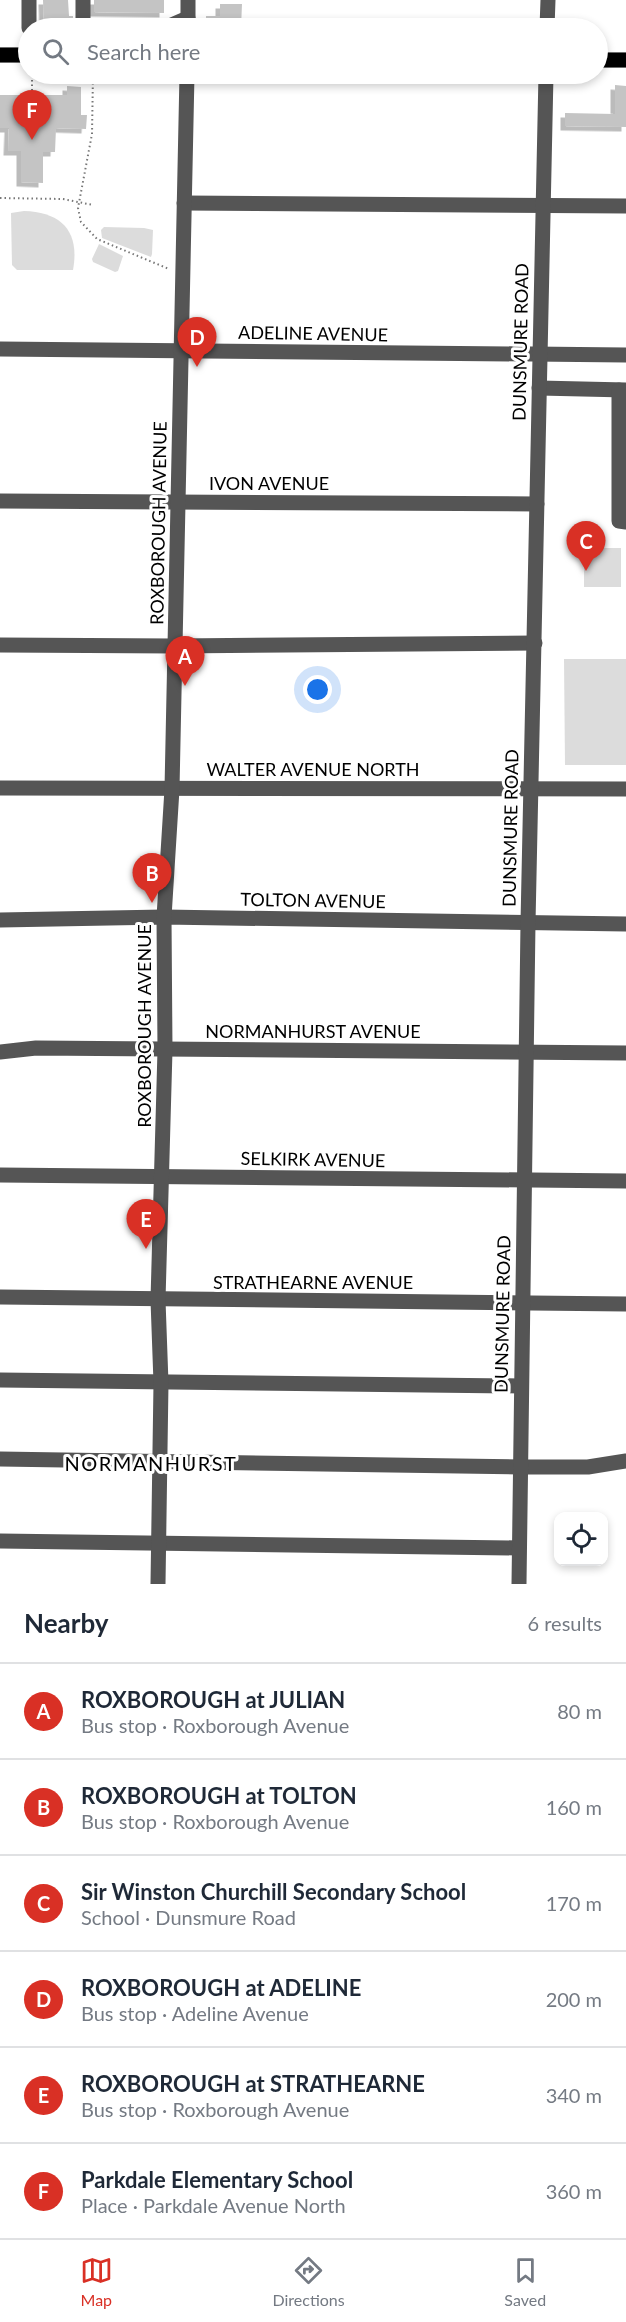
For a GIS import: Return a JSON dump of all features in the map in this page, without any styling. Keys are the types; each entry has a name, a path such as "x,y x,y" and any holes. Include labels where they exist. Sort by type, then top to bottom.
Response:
{"main road":[{"path":"0,55 18,55"},
{"path":"608,60 626,60"}],"street":[{"path":"29,0 29,18"},
{"path":"83,0 83,18"},
{"path":"188,0 188,18"},
{"path":"547,18 548,0"},
{"name":"ROXBOROUGH AVENUE","path":"159,1584 161,1383 158,1300 165,1050 165,917 172,789 187,84"},
{"name":"DUNSMURE ROAD","path":"519,1584 523,1180 546,84"},
{"path":"184,203 626,206"},
{"name":"ADELINE AVENUE","path":"0,349 626,355"},
{"path":"539,388 623,390 619,521 626,522"},
{"name":"IVON AVENUE","path":"0,501 537,504"},
{"path":"0,645 535,643"},
{"name":"WALTER AVENUE NORTH","path":"0,788 626,789"},
{"name":"TOLTON AVENUE","path":"0,920 165,917 626,924"},
{"name":"NORMANHURST AVENUE","path":"0,1052 36,1047 626,1053"},
{"name":"SELKIRK AVENUE","path":"0,1175 626,1181"},
{"name":"STRATHEARNE AVENUE","path":"0,1297 626,1304"},
{"path":"0,1380 520,1386"},
{"path":"0,1459 519,1467 588,1467 626,1461"},
{"path":"0,1541 519,1548"}],"path":[{"path":"32,84 32,95"},
{"path":"93,84 92,135 78,208 81,222 97,239 160,267 182,272"},
{"path":"0,198 79,201 93,205"}],"shaded area":[{"path":"24,211 49,215 65,227 74,245 73,270 17,270 12,265 11,213"},
{"path":"104,227 153,230 151,257 102,238 101,230"},
{"path":"99,244 123,256 118,271 115,272 93,262 92,259"},
{"path":"584,548 621,548 621,587 584,587"},
{"path":"564,659 626,659 626,765 565,765"}],"building":[{"path":"43,0 68,0 69,16 73,18 44,18"},
{"path":"94,0 164,0 164,13 94,12"},
{"path":"220,4 242,4 241,18 206,18 206,16 220,16"},
{"path":"615,85 626,86 626,127 565,126 565,113 615,114"},
{"path":"67,86 81,87 81,115 87,115 86,129 56,128 55,152 43,152 43,183 21,182 21,151 8,151 9,128 0,128 0,95 67,95"}],"place":[{"name":"Parkdale Elementary School","path":"32,140"},
{"name":"ROXBOROUGH at ADELINE","path":"197,367"},
{"name":"Sir Winston Churchill Secondary School","path":"586,571"},
{"name":"ROXBOROUGH at JULIAN","path":"185,686"},
{"name":"ROXBOROUGH at TOLTON","path":"152,903"},
{"name":"ROXBOROUGH at STRATHEARNE","path":"146,1249"}],"district":[{"name":"NORMANHURST","path":"151,1463"}]}
